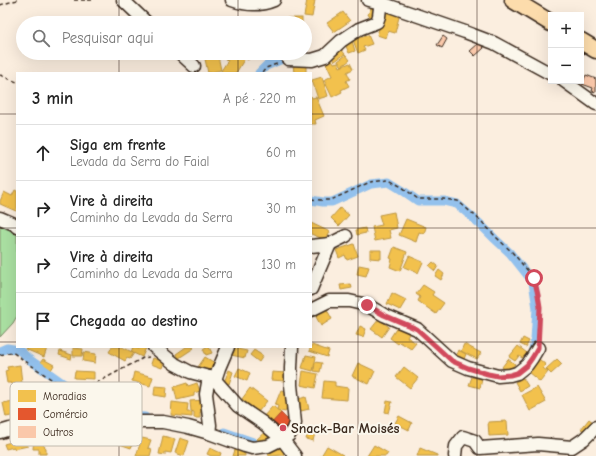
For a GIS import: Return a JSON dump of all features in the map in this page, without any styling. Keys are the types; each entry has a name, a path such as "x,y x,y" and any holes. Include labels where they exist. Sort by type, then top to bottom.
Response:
{"main road":[{"path":"513,0 548,21"},
{"path":"584,43 596,50"}],"street":[{"path":"123,0 140,16"},
{"path":"232,0 248,4 266,3 274,0"},
{"path":"368,0 381,2 494,43 548,72"},
{"path":"312,60 325,56 341,41 359,29 377,22 381,2"},
{"path":"188,60 194,66"},
{"path":"568,84 596,104"},
{"path":"0,218 16,226"},
{"path":"312,246 330,244 346,236"},
{"path":"312,285 316,268 330,244"},
{"path":"312,310 329,301 349,301 367,305 384,315 417,329 452,361 468,368 498,376 517,373 527,365 538,348"},
{"path":"155,348 175,364 190,372 212,378 238,406 263,423 282,439 295,456"},
{"path":"209,433 210,425 206,394 212,378 228,348"},
{"path":"142,422 163,422 188,427 252,448 268,446 289,435 294,429 295,423 291,385 292,348"},
{"path":"455,456 456,446 463,437 475,441 480,448 538,444 572,447 584,439 596,427"},
{"path":"0,432 10,428"}],"path":[{"path":"0,5 17,0"},
{"path":"74,0 92,0"},
{"path":"263,72 266,68 286,60"},
{"path":"0,74 16,82"},
{"path":"312,198 331,200 370,182 389,180 402,187 418,199 444,199 458,201 481,221 512,252 534,278 540,307 538,348"},
{"path":"97,382 143,358 154,355 155,348"},
{"path":"0,355 12,352 56,382"}],"green space":[{"path":"0,224 16,233 16,318 0,337"}],"building: Moradias":[{"path":"307,0 315,0 312,17 304,16"},
{"path":"372,5 378,8 373,21 368,20 370,16 368,15"},
{"path":"385,9 400,13 395,33 388,31 386,38 377,35"},
{"path":"343,12 350,21 334,32 327,23"},
{"path":"368,35 372,44 363,47 365,50 358,53 353,40"},
{"path":"352,41 355,51 349,53 345,44"},
{"path":"340,48 345,54 335,61 331,56"},
{"path":"346,55 350,60 342,66 338,61"},
{"path":"330,56 334,63 338,62 340,67 350,63 353,69 347,72 350,79 346,81 349,86 341,90 342,92 332,97 324,80 332,76 324,59"},
{"path":"205,60 219,60 221,70 208,72"},
{"path":"228,60 244,60 237,72 221,71"},
{"path":"306,63 306,72 294,72 293,64"},
{"path":"322,77 328,96 318,99 312,80"},
{"path":"316,97 324,116 315,120 316,124 312,124 312,98"},
{"path":"16,190 16,211 0,204 4,192 12,196"},
{"path":"340,208 349,215 339,226 331,218"},
{"path":"394,212 397,228 389,230 391,238 375,241 372,227 382,225 379,215"},
{"path":"406,219 426,227 424,234 419,232 416,242 399,235"},
{"path":"312,223 330,232 326,240 312,234"},
{"path":"365,228 366,233 357,235 356,230"},
{"path":"354,244 358,256 347,260 345,255 339,258 336,250"},
{"path":"394,247 407,252 400,271 390,267 392,259 390,258"},
{"path":"370,250 381,250 381,259 370,258"},
{"path":"409,256 423,262 418,273 404,267"},
{"path":"433,262 438,266 435,271 429,266"},
{"path":"359,265 369,267 366,276 357,274"},
{"path":"439,270 444,274 441,280 435,276"},
{"path":"351,284 352,288 341,290 340,285"},
{"path":"423,285 434,292 432,295 444,303 436,314 418,301 420,297 416,294"},
{"path":"392,293 406,300 400,310 387,304"},
{"path":"326,308 332,319 321,326 315,315"},
{"path":"379,319 389,327 382,337 371,329"},
{"path":"360,326 366,329 363,337 356,335"},
{"path":"398,326 409,334 407,337 416,343 411,349 400,342 398,344 390,338"},
{"path":"523,338 529,341 526,347 520,344"},
{"path":"464,344 481,353 477,359 461,351"},
{"path":"312,345 329,351 327,357 309,351 312,348"},
{"path":"518,346 527,353 522,358 519,356 515,361 509,357"},
{"path":"26,348 47,348 44,357"},
{"path":"73,348 83,349 82,356 73,356"},
{"path":"111,348 124,348 134,353 130,359 127,358 125,361 109,352"},
{"path":"133,348 146,348 142,357 131,352"},
{"path":"185,348 194,348 179,358 176,354"},
{"path":"210,348 212,353 206,355 203,349"},
{"path":"232,348 247,351 245,358 231,355"},
{"path":"254,350 263,356 259,362 250,355"},
{"path":"458,350 466,354 464,359 456,355"},
{"path":"60,351 72,355 71,359 59,355"},
{"path":"84,352 96,354 95,363 83,361"},
{"path":"306,355 316,357 313,371 302,368"},
{"path":"205,357 215,363 207,374 198,367"},
{"path":"153,358 164,362 162,368 151,364"},
{"path":"43,359 54,365 51,370 40,363"},
{"path":"508,359 515,364 509,372 502,367"},
{"path":"539,359 546,365 543,368 548,372 540,382 528,372"},
{"path":"557,359 562,364 551,374 546,369"},
{"path":"315,362 322,363 320,372 314,371"},
{"path":"358,363 375,371 369,384 352,376"},
{"path":"20,365 22,382 7,383 5,371 8,370 7,367"},
{"path":"404,367 418,378 410,388 396,377"},
{"path":"239,368 250,373 247,381 235,376"},
{"path":"229,370 233,372 229,384 224,382"},
{"path":"75,371 94,372 94,379 74,378"},
{"path":"303,371 318,374 315,388 301,385"},
{"path":"134,372 153,377 150,386 142,384 142,382 132,381"},
{"path":"272,372 286,373 285,381 271,380"},
{"path":"472,377 482,379 480,388 469,385"},
{"path":"523,378 528,386 520,391 515,382"},
{"path":"324,381 335,382 335,386 348,388 347,400 322,398"},
{"path":"187,383 188,386 197,383 200,391 194,393 194,396 177,400 174,387"},
{"path":"155,386 167,387 166,397 154,395"},
{"path":"537,387 546,402 530,411 522,395"},
{"path":"250,388 267,401 258,412 242,399"},
{"path":"281,390 288,392 286,398 288,404 285,412 277,410 278,406 275,405"},
{"path":"306,397 309,409 301,411 298,399"},
{"path":"205,400 206,412 200,412 200,418 194,418 194,412 191,411 190,401"},
{"path":"387,401 392,402 389,413 385,412"},
{"path":"10,402 10,416 6,417 3,403"},
{"path":"172,402 188,404 187,412 192,412 192,417 171,415"},
{"path":"273,406 281,413 270,425 262,418"},
{"path":"399,416 412,423 409,430 395,423"},
{"path":"589,419 593,422 586,432 581,429"},
{"path":"507,421 508,435 489,436 488,422"},
{"path":"267,430 273,436 261,445 256,440"},
{"path":"309,431 315,433 313,441 306,439"},
{"path":"163,436 175,439 171,453 165,452 165,455 159,454"},
{"path":"142,438 151,440 148,448 152,449 150,456 136,456 139,446 142,446"},
{"path":"180,438 189,441 184,456 175,453"},
{"path":"10,442 10,446 28,446 6,449 4,444"},
{"path":"374,445 388,453 386,456 367,456"},
{"path":"33,446 44,446 46,448 46,454 39,454 39,449 33,449"},
{"path":"282,446 284,455 269,456 267,450"},
{"path":"327,446 343,455 321,456"},
{"path":"210,448 221,453 220,456 211,456 207,454"},
{"path":"420,448 437,455 437,456 417,456"},
{"path":"235,450 245,454 245,456 233,456"}],"building: Comércio":[{"path":"281,413 291,423 281,436 270,425"}],"building: Outros":[{"path":"443,36 447,39 442,48 437,45"},
{"path":"479,43 484,48 475,56 470,51"},
{"path":"586,75 596,79 596,92 592,91 593,88 582,84 584,84"}],"waterway":[{"path":"260,72 266,66 280,60"},
{"path":"312,200 332,202 371,184 389,182 418,201 444,201 457,204 510,253 533,282 537,308 535,340 532,354"},
{"path":"0,351 7,348 19,350 30,360 61,382"},
{"path":"224,432 253,442"}],"place":[{"name":"Snack-Bar Moisés","path":"283,428"}],"route":[{"path":"367,305 384,315 417,329 452,361 488,374 498,376 510,375 517,373 527,365 538,348 540,307 534,278"}]}
